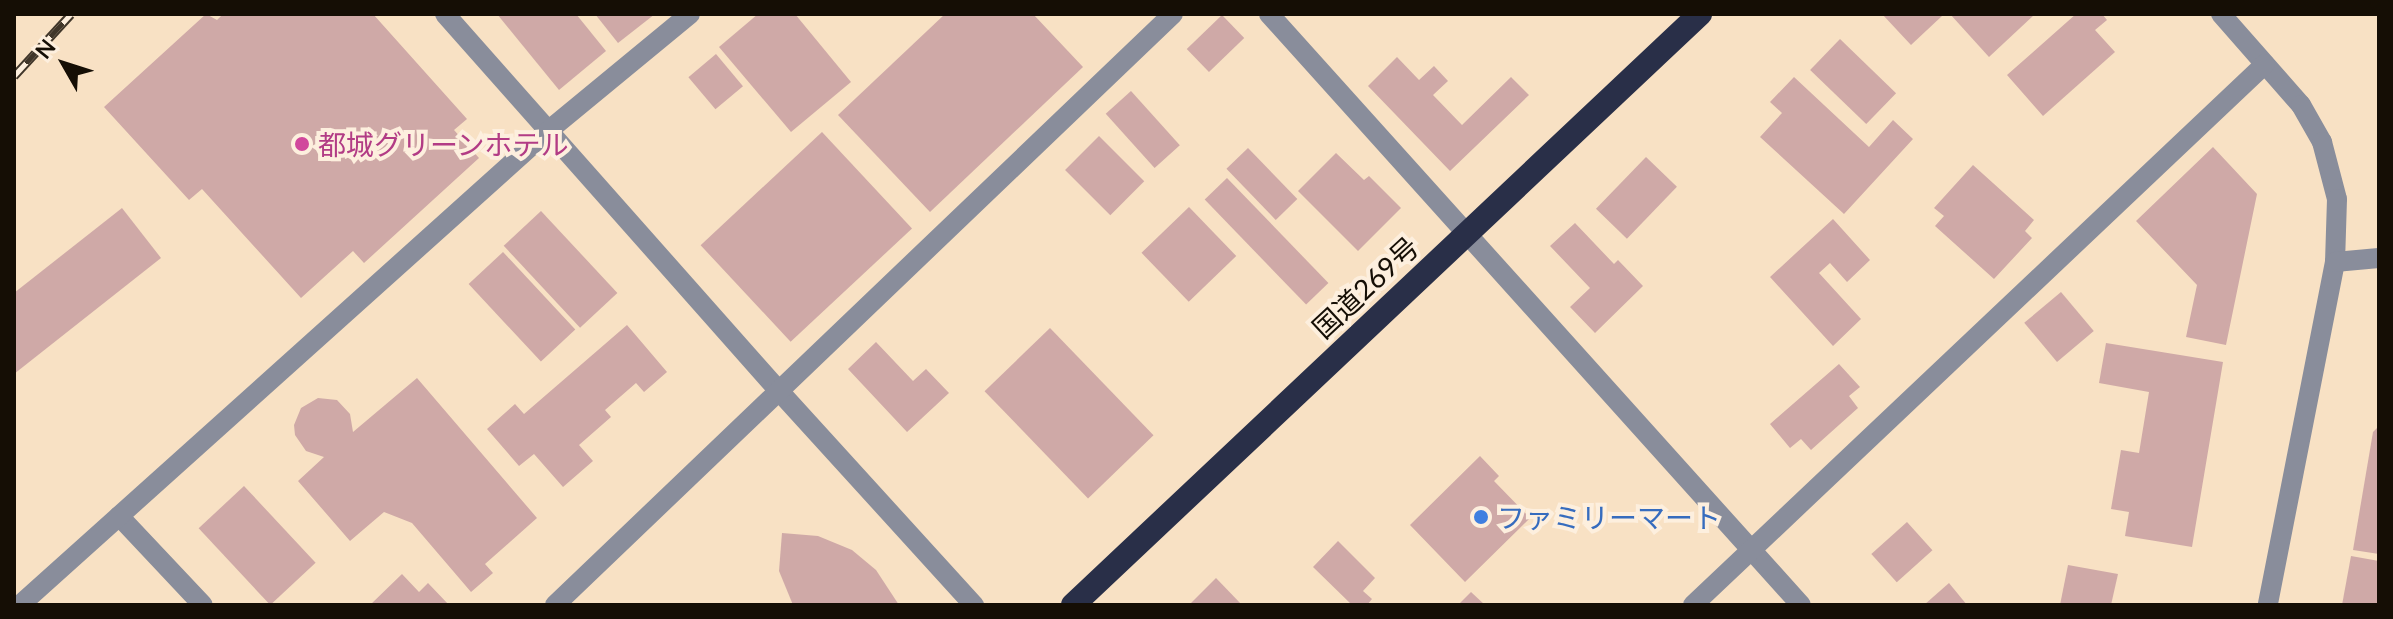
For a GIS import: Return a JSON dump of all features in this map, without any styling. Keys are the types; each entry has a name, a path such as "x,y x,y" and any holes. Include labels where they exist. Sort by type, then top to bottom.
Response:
{"highway":[{"name":"国道269号","path":"1073,605 1700,14"}],"street":[{"path":"445,14 779,391 974,605"},
{"path":"20,605 548,131 690,14"},
{"path":"555,605 1173,14"},
{"path":"1269,14 1801,605"},
{"path":"2221,14 2301,105 2322,142 2337,199 2335,262 2268,605"},
{"path":"1693,605 2265,64"},
{"path":"2335,262 2379,258"},
{"path":"119,516 203,605"}],"building":[{"name":"都城グリーンホテル","path":"206,14 217,20 223,14 373,14 467,119 454,130 479,158 364,263 353,251 301,298 202,189 189,200 104,107"},
{"path":"497,14 576,14 606,51 559,90"},
{"path":"595,14 655,14 618,43"},
{"path":"758,14 795,14 851,82 791,132 719,47"},
{"path":"945,14 1033,14 1083,67 930,212 838,115"},
{"path":"1882,14 1940,14 1942,16 1911,45"},
{"path":"1950,14 2035,14 1989,57"},
{"path":"2076,14 2102,14 2107,20 2095,30 2115,52 2043,116 2007,75"},
{"path":"1222,15 1244,38 1209,72 1187,49"},
{"path":"1840,39 1896,93 1866,124 1810,70"},
{"path":"716,54 743,86 715,109 688,77"},
{"path":"1397,57 1419,80 1434,66 1448,81 1433,95 1462,125 1511,77 1529,95 1450,171 1368,86"},
{"path":"1794,77 1869,147 1893,120 1913,139 1844,214 1760,137 1782,113 1770,102"},
{"path":"1131,91 1180,145 1155,168 1106,114"},
{"path":"822,132 912,229 791,342 701,245"},
{"path":"1099,136 1144,181 1110,215 1065,170"},
{"path":"2213,147 2257,194 2226,345 2186,337 2197,285 2136,221"},
{"path":"1248,148 1297,199 1276,220 1226,169"},
{"path":"1336,153 1364,180 1369,176 1401,208 1358,251 1298,191"},
{"path":"1646,157 1677,187 1627,239 1596,209"},
{"path":"1973,165 2034,220 2025,231 2032,238 1994,279 1935,226 1944,216 1934,208"},
{"path":"1227,178 1328,283 1306,305 1205,200"},
{"path":"1189,207 1236,256 1189,302 1142,253"},
{"path":"122,208 161,258 14,374 14,293"},
{"path":"541,211 617,293 580,328 504,246"},
{"path":"1833,219 1870,260 1847,282 1830,263 1819,273 1861,319 1833,346 1770,277"},
{"path":"1575,223 1614,264 1618,260 1643,286 1595,333 1570,307 1590,288 1550,246"},
{"path":"503,252 575,330 541,362 469,284"},
{"path":"2061,292 2094,331 2057,362 2024,323"},
{"path":"627,325 667,372 644,392 636,383 605,410 611,417 579,445 593,461 563,487 534,454 519,466 487,429 515,404 524,414"},
{"path":"1050,328 1154,435 1088,498 985,391"},
{"path":"876,342 913,381 926,369 949,393 907,432 848,369"},
{"path":"2106,343 2223,362 2192,547 2125,536 2129,512 2111,509 2121,450 2139,453 2149,392 2099,383"},
{"path":"1839,364 1860,387 1849,396 1858,408 1811,450 1801,439 1790,448 1770,424"},
{"path":"417,378 537,518 485,564 493,573 471,592 412,523 384,512 350,541 298,481 324,457 306,451 295,435 294,425 301,408 318,398 337,400 350,414 353,432"},
{"path":"2379,426 2379,554 2353,550 2373,432"},
{"path":"1480,456 1499,476 1494,481 1530,518 1465,582 1410,525"},
{"path":"244,486 316,563 270,605 199,528"},
{"path":"1907,522 1932,550 1897,582 1871,554"},
{"path":"782,533 818,536 852,550 876,570 899,605 793,605 779,571"},
{"path":"1338,541 1375,578 1363,591 1372,599 1367,605 1352,605 1313,567"},
{"path":"2351,556 2379,561 2379,602 2374,605 2342,605"},
{"path":"2068,565 2118,574 2111,605 2060,605"},
{"path":"402,574 419,592 428,583 449,605 370,605"},
{"path":"1216,578 1242,605 1189,605"},
{"path":"1949,583 1967,605 1924,605"},
{"path":"1471,592 1485,605 1458,605"}],"railway":[{"path":"14,76 71,14"}],"place":[{"name":"都城グリーンホテル","path":"302,144"},
{"name":"ファミリーマート","path":"1481,517"}]}
